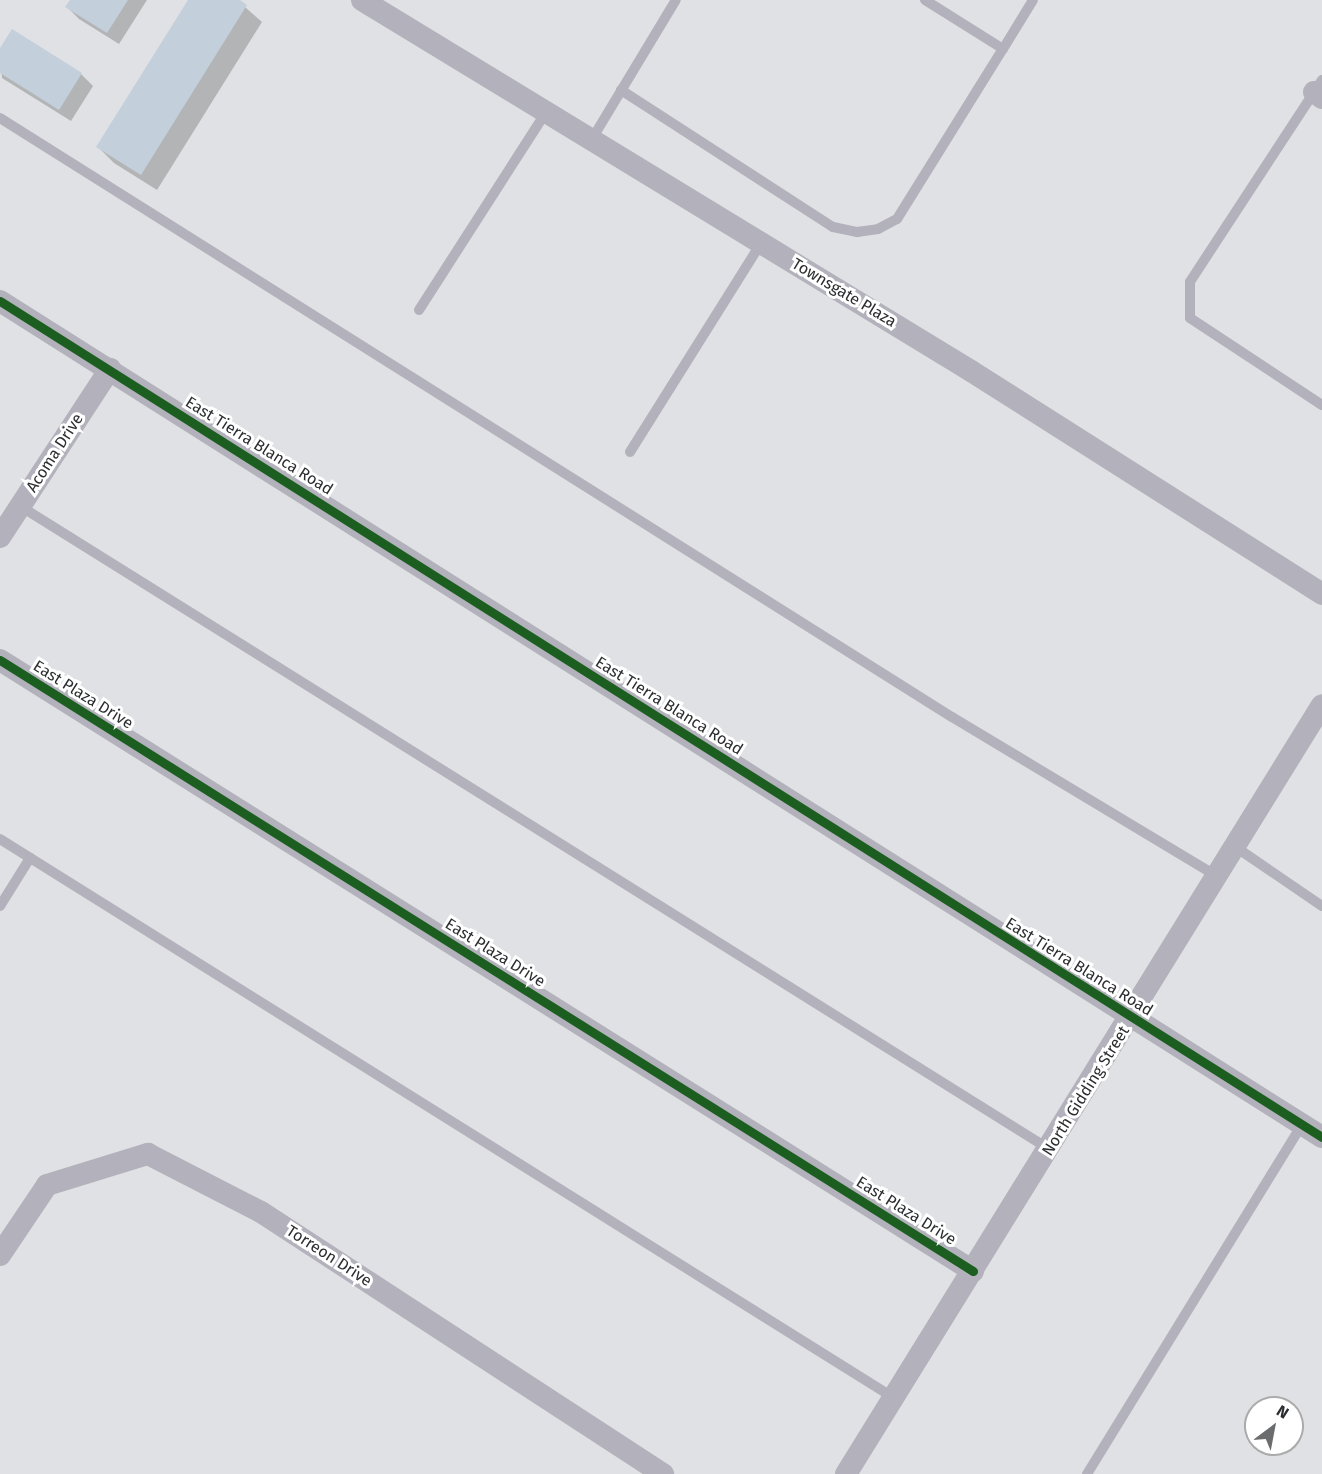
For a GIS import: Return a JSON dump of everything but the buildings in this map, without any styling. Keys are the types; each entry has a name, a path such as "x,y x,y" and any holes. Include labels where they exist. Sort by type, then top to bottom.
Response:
{"street":[{"name":"Townsgate Plaza","path":"362,0 972,371 1322,594"},
{"name":"East Tierra Blanca Road","path":"0,301 1322,1137"},
{"name":"Acoma Drive","path":"0,537 110,369"},
{"name":"East Plaza Drive","path":"0,660 973,1270"},
{"name":"North Gidding Street","path":"846,1474 1237,848 1322,705"},
{"name":"Torreon Drive","path":"0,1255 47,1185 148,1154 261,1212 663,1474"}],"lane":[{"path":"591,140 676,0"},
{"path":"925,0 1003,48"},
{"path":"621,90 833,226 856,232 878,229 897,219 1033,0"},
{"path":"1319,90 1190,282 1190,318 1322,405"},
{"path":"419,310 546,112"},
{"path":"0,118 952,717 1219,877"},
{"path":"630,452 761,243"},
{"path":"21,506 1049,1149"},
{"path":"0,839 894,1398"},
{"path":"1237,848 1322,906"},
{"path":"0,906 30,858"},
{"path":"1087,1474 1302,1125"}],"cycle path":[{"path":"0,301 1322,1137"},
{"path":"0,660 973,1271"}]}
